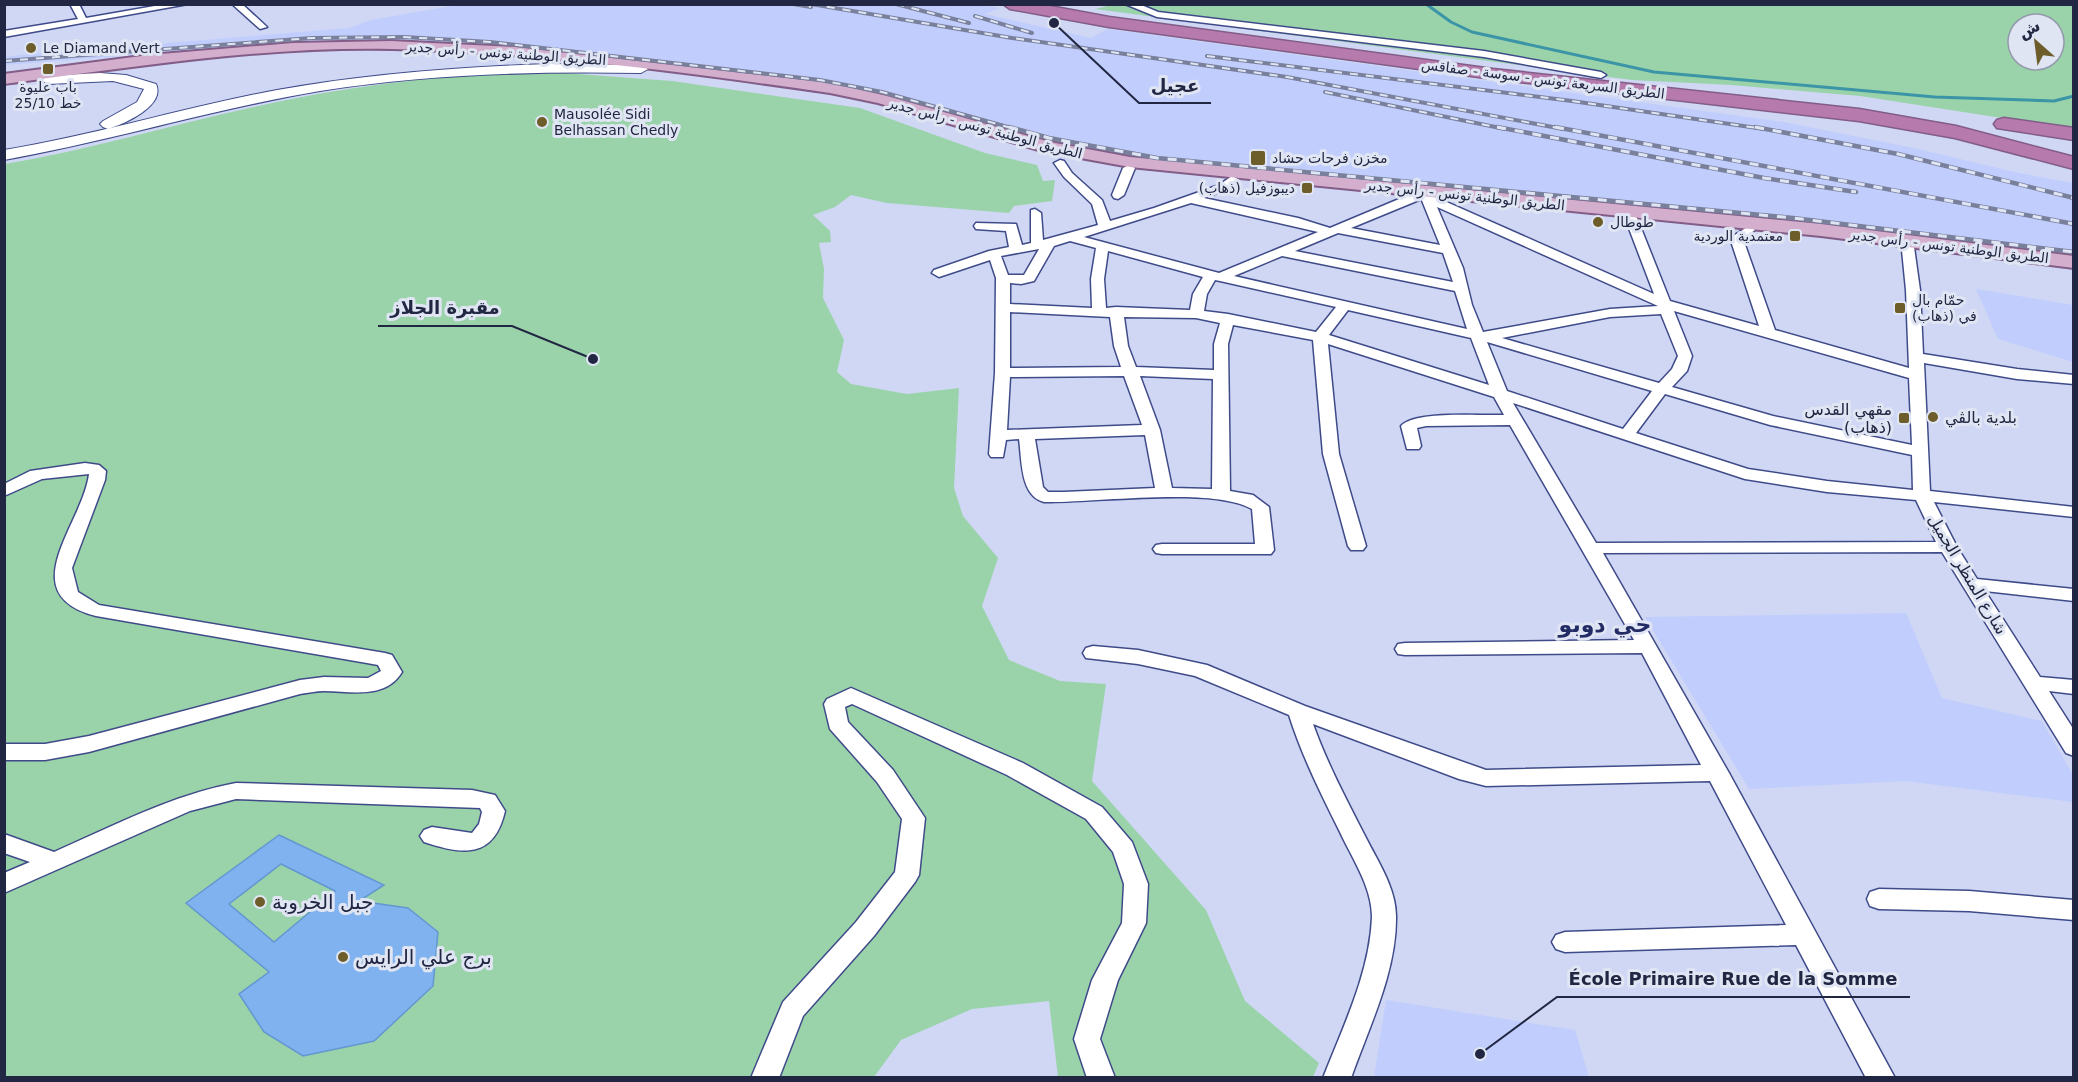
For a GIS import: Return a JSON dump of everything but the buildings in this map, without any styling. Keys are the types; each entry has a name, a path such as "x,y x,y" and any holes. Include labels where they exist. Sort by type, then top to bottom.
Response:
{"highway":[{"name":"الطريق السريعة تونس - سوسة - صفاقس","path":"1010,4 1109,22 1499,72 1847,113 2002,140 2073,157"},
{"name":"الطريق السريعة تونس - سوسة - صفاقس","path":"1046,4 1244,29 1499,72"},
{"path":"1499,72 1811,95 2073,134"},
{"path":"1499,72 1554,85 1817,120 2073,169"},
{"name":"الطريق السريعة تونس - سوسة - صفاقس","path":"2002,140 2073,163"}],"main road":[{"name":"الطريق الوطنية تونس - رأس جدير","path":"4,85 149,60 293,47 391,45 535,53 751,76 830,88 881,99 1048,147 1130,162 1631,218 1908,244 2073,269"},
{"name":"الطريق الوطنية تونس - رأس جدير","path":"4,79 351,56 533,60 641,69 759,81 820,91 885,107 1032,150 1129,168 1423,195 2073,262"},
{"path":"4,153 50,147 245,101 367,80 504,68 641,69"},
{"path":"4,153 60,140 105,125 132,112 145,102 152,92 151,87 142,83 120,78 43,77"}],"street":[{"path":"74,4 83,21"},
{"path":"4,34 184,4"},
{"path":"236,4 264,27"},
{"path":"1129,4 1152,13 1244,29 1484,54 1602,75"},
{"path":"1060,163 1068,175 1098,203 1105,226"},
{"path":"1118,195 1129,168"},
{"path":"939,273 994,254 1071,237 1158,211 1223,187 1232,179"},
{"path":"1423,195 1456,268 1460,288 1481,337 1501,396 1648,646 1881,1077"},
{"path":"1196,314 1200,294 1215,276 1423,195 1667,306 1916,375"},
{"path":"1190,199 1334,230 1448,250"},
{"path":"1035,213 1037,218 1035,229 1043,244"},
{"path":"1626,436 1661,389 1679,371 1685,356 1631,218"},
{"path":"980,226 1012,227 1016,248"},
{"path":"1749,230 1736,238 1769,334"},
{"path":"1071,237 1215,276 1481,337 1770,420 1921,452"},
{"path":"1003,278 1021,280 1029,278 1043,244"},
{"name":"شارع المنظر الجميل","path":"1908,244 1922,495 1948,547 2035,683 2073,748"},
{"path":"1099,311 1095,285 1096,267 1103,247"},
{"path":"1281,252 1460,288"},
{"path":"994,254 1003,278 1003,373 997,454"},
{"path":"1344,306 1320,337 1330,453 1357,546"},
{"path":"1481,337 1610,313 1667,306"},
{"path":"1002,307 1042,311 1196,314 1228,318 1320,337 1400,361 1501,396 1745,474 1804,484 2073,512"},
{"path":"1116,311 1121,346 1152,430 1165,493"},
{"path":"1221,494 1221,344 1228,318"},
{"path":"1916,357 2017,375 2073,381"},
{"path":"1003,373 1130,371 1221,375"},
{"path":"1413,446 1409,426 1424,421 1516,420"},
{"path":"998,435 1152,430"},
{"path":"1026,434 1035,489 1044,496 1221,494 1241,497 1257,503 1260,507 1265,550 1162,549"},
{"path":"4,491 31,476 45,472 87,468 98,471 97,480 63,568 67,594 77,604 96,610 367,656 385,660 392,672 378,684 364,687 322,684 300,687 89,744 45,752 4,752"},
{"path":"1592,548 1948,547"},
{"path":"1971,584 2073,595"},
{"path":"1405,649 1648,646"},
{"path":"1093,653 1138,657 1200,670 1298,711 1456,770 1486,778 1718,773"},
{"path":"2035,683 2073,687"},
{"path":"765,1077 792,1010 865,929 907,875 914,818 885,776 838,724 834,704 851,695 1015,769 1065,796 1094,813 1124,848 1136,884 1134,923 1105,980 1087,1039 1101,1077"},
{"path":"1298,711 1310,748 1371,872 1384,914 1374,970 1337,1077"},
{"path":"4,885 182,805 205,797 236,791 472,798 488,801 494,811 492,823 484,837 468,844 432,836"},
{"path":"4,843 56,862"},
{"path":"1879,899 1969,901 2073,910"},
{"path":"1564,942 1803,935"}],"shaded area":[{"path":"457,5 980,5 1000,8 985,14 1091,38 1108,29 1784,122 2073,183 2073,254 1795,221 1120,156 1073,147 874,93 815,82 705,67 475,44 411,40 301,42 5,65 5,57 20,55 350,28 371,20"},
{"path":"1976,289 2073,305 2073,362 1998,339"},
{"path":"1906,613 1942,698 2042,721 2073,775 2073,802 1905,781 1749,789 1645,617"},
{"path":"1386,1000 1575,1030 1589,1077 1374,1077"}],"green space":[{"path":"1115,4 2073,5 2073,129 1860,96 1731,85 1632,80 1095,9"},
{"path":"507,73 564,73 672,81 860,108 985,153 1037,165 1043,181 1055,180 1052,201 1014,206 1009,213 887,203 851,195 835,207 813,215 830,231 831,242 819,243 824,269 823,298 844,340 837,372 851,384 907,394 959,388 954,488 963,516 998,558 982,606 1009,660 1060,681 1106,684 1092,781 1206,910 1245,1001 1319,1063 1313,1077 1058,1077 1049,1001 972,1009 901,1040 874,1077 5,1078 5,164 68,152 223,114 317,94 443,77"}],"waterway":[{"path":"1426,4 1451,22 1472,32 1654,72 1935,97 2054,101 2074,96"}],"railway":[{"path":"793,4 811,7"},
{"path":"811,4 1012,38 1287,77 1563,129"},
{"path":"896,4 969,23"},
{"path":"975,16 1032,33"},
{"path":"4,61 312,38 404,37 490,42 820,80 882,92 1015,129"},
{"path":"1207,56 1572,101 1764,129"},
{"path":"1325,92 1505,129"},
{"path":"1009,127 1049,138 1157,158 1793,218 2074,252"},
{"path":"1497,127 1764,178 1856,192"},
{"path":"1555,127 2074,224"},
{"path":"1755,127 1898,154 2074,198"}],"place":[{"name":"عجيل","path":"1054,23"},
{"name":"Le Diamand Vert","path":"31,48"},
{"name":"باب عليوة خط 25/10","path":"48,69"},
{"name":"Mausolée Sidi Belhassan Chedly","path":"542,122"},
{"name":"مخزن فرحات حشاد","path":"1258,158"},
{"name":"ديبوزفيل (ذهاب)","path":"1307,188"},
{"name":"طوطال","path":"1598,222"},
{"name":"معتمدية الوردية","path":"1795,236"},
{"name":"حمّام بال في (ذهاب)","path":"1900,308"},
{"name":"مقبرة الجلاز","path":"593,359"},
{"name":"بلدية بالڤي","path":"1933,417"},
{"name":"مقهي القدس (ذهاب)","path":"1904,418"},
{"name":"جبل الخروبة","path":"260,902"},
{"name":"برج علي الرايس","path":"343,957"},
{"name":"École Primaire Rue de la Somme","path":"1480,1054"}],"district":[{"name":"حي دوبو","path":"1605,624"}]}
